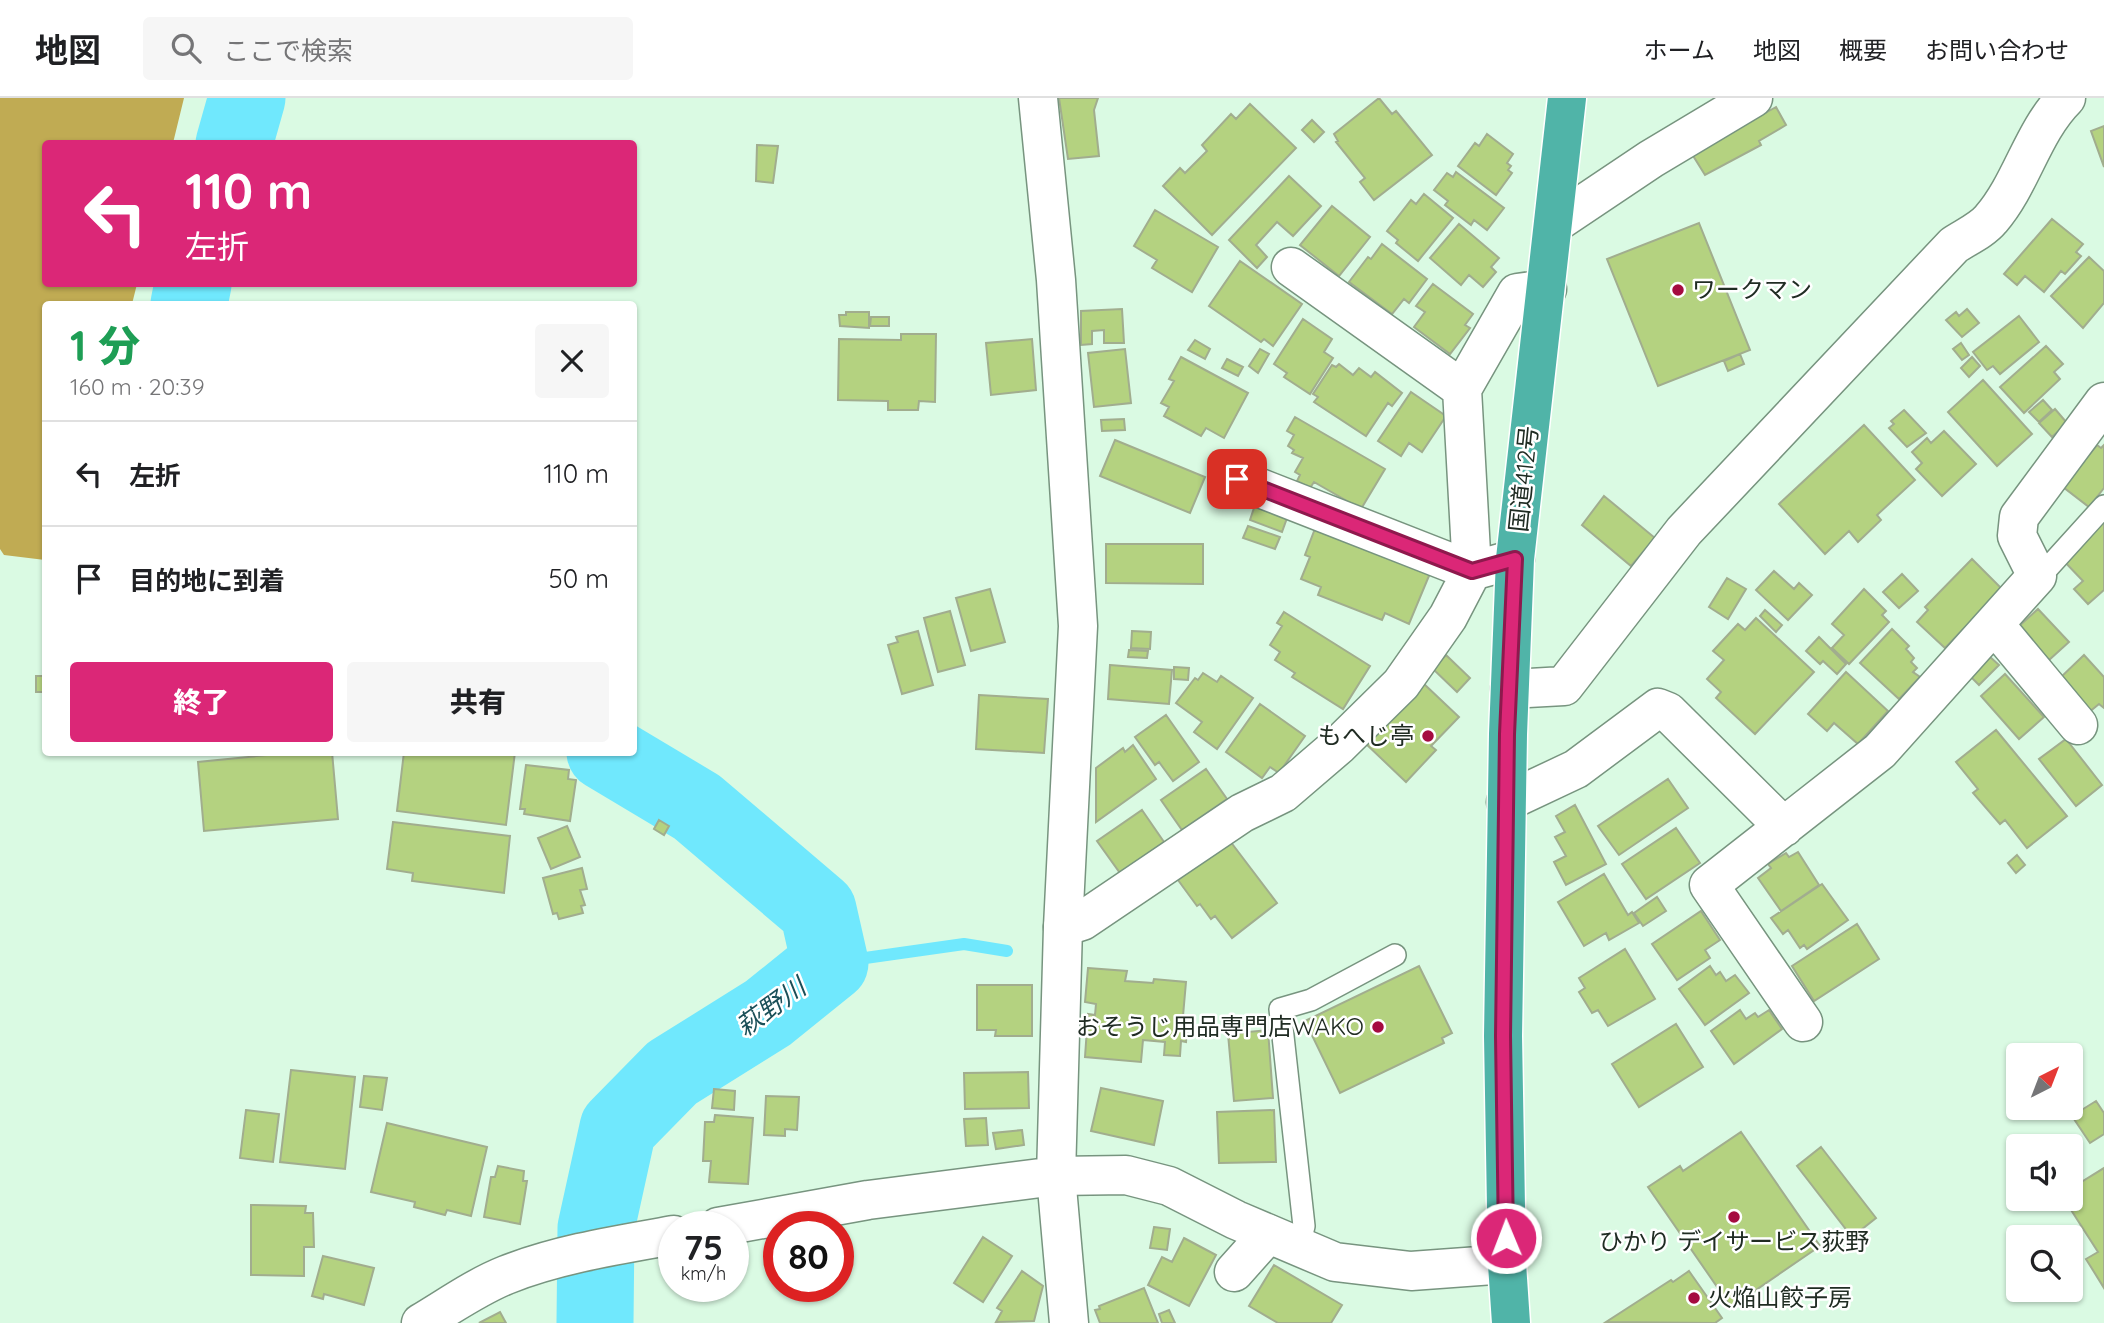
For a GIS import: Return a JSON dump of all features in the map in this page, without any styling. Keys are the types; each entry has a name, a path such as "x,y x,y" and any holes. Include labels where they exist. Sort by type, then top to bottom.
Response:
{"highway":[{"name":"国道412号","path":"1511,1323 1507,1264 1503,1036 1506,802 1515,559 1567,98"}],"street":[{"path":"1038,98 1056,280 1078,626 1063,927 1056,1176 1069,1323"},
{"path":"1554,224 1651,159 1753,98"},
{"path":"1510,690 1564,686 1684,531 1954,245 1989,222 2012,191 2051,113 2066,98"},
{"path":"1291,267 1462,389"},
{"path":"1063,927 1082,921 1242,813 1283,793 1330,753 1401,684 1448,617 1472,571 1462,389 1517,293 1546,289"},
{"path":"1802,1022 1698,892 1880,751 2037,576 2017,536 2019,517 2104,402"},
{"path":"1237,479 1472,571 1515,559"},
{"path":"1994,624 2078,725"},
{"path":"1506,802 1576,769 1658,708 1668,712 1784,827"},
{"path":"749,1221 868,1200 1056,1176 1126,1175 1169,1186 1335,1262 1411,1271 1507,1264"},
{"path":"421,1323 502,1276 561,1258 658,1237"},
{"path":"1234,1272 1284,1240"}],"lane":[{"path":"2037,576 2046,570 2104,506"},
{"path":"1284,1240 1304,1226 1280,1009 1311,1000 1395,955"}],"shaded area":[{"path":"0,98 184,98 174,140 42,140 42,287 136,287 133,301 42,301 42,560 4,555 0,549"}],"building":[{"path":"1059,98 1098,98 1094,110 1099,156 1068,159"},
{"path":"1379,98 1392,114 1396,111 1432,155 1374,200 1360,182 1365,178 1336,142 1338,141 1334,134"},
{"path":"1250,104 1296,148 1212,235 1163,186 1180,168 1185,173 1207,151 1202,145 1231,114 1236,119"},
{"path":"1776,107 1786,125 1759,141 1761,145 1705,175 1692,154"},
{"path":"1312,120 1324,132 1314,142 1302,130"},
{"path":"2104,126 2104,167 2091,131"},
{"path":"1487,134 1513,154 1507,163 1511,166 1508,170 1512,173 1496,195 1458,166 1475,143 1479,146"},
{"path":"757,145 778,146 773,183 756,181"},
{"path":"1456,172 1504,208 1487,230 1474,220 1471,225 1445,205 1448,201 1434,190 1447,173 1453,177"},
{"path":"1289,176 1321,206 1293,236 1277,222 1256,245 1267,257 1257,268 1229,240"},
{"path":"1424,194 1453,218 1418,261 1396,243 1398,240 1387,231 1411,200 1416,204"},
{"path":"1332,206 1370,237 1339,276 1300,245"},
{"path":"1155,210 1218,247 1192,292 1152,268 1157,260 1134,246"},
{"path":"2052,219 2083,244 2076,252 2081,256 2065,274 2061,271 2044,292 2025,276 2017,285 2004,274"},
{"path":"1699,223 1750,350 1658,386 1607,259"},
{"path":"1459,224 1499,258 1491,267 1496,272 1483,287 1469,275 1461,285 1430,258"},
{"path":"1382,244 1427,279 1409,303 1404,299 1392,314 1349,282"},
{"path":"2089,257 2104,271 2104,303 2083,328 2051,296"},
{"path":"1240,261 1302,304 1273,346 1264,339 1261,342 1209,306"},
{"path":"1433,284 1473,314 1465,325 1470,328 1450,354 1414,327 1425,312 1416,306"},
{"path":"1122,309 1124,343 1104,343 1104,330 1092,331 1092,344 1081,345 1081,311"},
{"path":"1967,309 1979,323 1962,337 1946,320 1956,312 1959,316"},
{"path":"846,312 869,312 869,328 840,326 839,315 846,315"},
{"path":"2019,316 2039,342 2000,374 1993,366 1987,370 1973,352"},
{"path":"871,317 889,317 889,326 870,326"},
{"path":"1303,319 1332,339 1324,352 1333,358 1310,394 1284,377 1287,373 1274,364"},
{"path":"901,334 936,334 935,402 919,401 918,410 888,410 888,401 838,400 839,339 901,340"},
{"path":"1032,339 1036,390 991,395 986,343"},
{"path":"1195,340 1210,349 1205,359 1188,350"},
{"path":"1961,343 1969,355 1962,360 1953,349"},
{"path":"2046,346 2063,364 2054,372 2060,379 2024,413 2000,387"},
{"path":"1125,349 1131,403 1094,407 1088,353"},
{"path":"1260,349 1269,354 1258,373 1249,366"},
{"path":"1740,354 1744,364 1728,371 1724,361"},
{"path":"1181,357 1248,393 1224,438 1206,428 1201,436 1164,416 1169,407 1161,403 1174,381 1169,379"},
{"path":"1972,357 1980,366 1969,377 1961,368"},
{"path":"1227,359 1243,367 1238,376 1222,368"},
{"path":"1339,364 1353,375 1359,368 1371,377 1375,372 1402,393 1392,406 1388,403 1366,436 1314,402 1318,397 1313,394 1332,365 1336,367"},
{"path":"1983,380 2032,434 1997,466 1948,412"},
{"path":"1411,392 1446,416 1422,452 1409,443 1401,456 1378,441"},
{"path":"2043,400 2052,410 2039,422 2029,412"},
{"path":"2055,409 2067,423 2052,437 2039,423"},
{"path":"1904,410 1926,433 1907,447 1889,428 1894,424 1891,421"},
{"path":"1295,417 1385,469 1361,509 1314,482 1310,488 1297,481 1300,475 1295,472 1303,458 1292,453 1294,450 1288,446 1294,435 1287,431"},
{"path":"1124,419 1125,430 1102,431 1101,420"},
{"path":"1864,425 1915,480 1877,515 1881,520 1858,542 1849,531 1825,554 1779,504"},
{"path":"1944,431 1976,464 1942,496 1916,469 1922,463 1912,452 1927,438 1931,443"},
{"path":"1115,440 1205,477 1190,513 1100,476"},
{"path":"2097,445 2101,448 2104,445 2104,488 2089,507 2063,487"},
{"path":"1604,496 1655,538 1631,566 1582,525"},
{"path":"1255,505 1287,518 1282,532 1250,520"},
{"path":"2104,518 2104,590 2088,604 2074,589 2083,581 2061,558"},
{"path":"1248,526 1280,537 1275,549 1243,538"},
{"path":"1316,526 1431,571 1409,624 1385,613 1382,620 1318,595 1321,587 1301,579 1310,557 1305,555"},
{"path":"1106,544 1203,544 1203,584 1106,583"},
{"path":"1972,559 2002,589 1945,648 1917,622 1928,610 1925,607"},
{"path":"1774,571 1794,589 1799,583 1812,595 1788,620 1756,590"},
{"path":"1902,574 1918,591 1899,608 1883,592"},
{"path":"1727,578 1746,589 1728,619 1709,607"},
{"path":"990,589 1005,642 971,651 956,598"},
{"path":"1864,589 1886,611 1882,615 1889,622 1849,664 1832,648 1844,635 1832,624"},
{"path":"2038,609 2069,642 2049,660 2018,627"},
{"path":"1765,610 1782,625 1776,632 1760,616"},
{"path":"950,611 965,665 938,672 924,618"},
{"path":"1284,612 1370,666 1343,709 1292,677 1295,673 1275,660 1280,652 1270,645 1282,626 1277,623"},
{"path":"1756,618 1814,672 1755,734 1716,698 1721,692 1707,679 1724,660 1713,651 1738,624 1745,630"},
{"path":"1892,629 1909,646 1906,649 1914,658 1911,662 1917,668 1913,672 1920,677 1899,699 1860,663"},
{"path":"918,631 933,685 902,694 888,645 898,642 896,637"},
{"path":"1132,631 1151,632 1150,649 1131,648"},
{"path":"1819,637 1846,664 1837,674 1806,651"},
{"path":"1129,650 1148,651 1147,658 1128,657"},
{"path":"1446,655 1470,678 1457,692 1433,669"},
{"path":"2084,655 2104,677 2104,708 2099,704 2088,713 2061,677"},
{"path":"1989,656 1999,665 1979,685 1970,676"},
{"path":"1110,665 1172,670 1169,704 1108,699"},
{"path":"1174,667 1189,668 1188,680 1174,679"},
{"path":"1846,672 1888,711 1858,744 1834,723 1827,731 1808,714"},
{"path":"1203,673 1217,682 1221,676 1253,698 1217,749 1194,732 1202,722 1176,703 1195,678 1198,680"},
{"path":"2005,674 2044,717 2019,739 1981,696"},
{"path":"36,676 42,676 42,692 36,692"},
{"path":"1423,683 1459,717 1431,746 1436,750 1406,782 1365,743"},
{"path":"979,695 1048,699 1044,753 976,749"},
{"path":"1260,704 1305,736 1279,773 1270,767 1262,778 1226,752"},
{"path":"1166,715 1199,762 1173,781 1159,762 1155,765 1135,737"},
{"path":"1996,730 2067,816 2027,848 2005,820 2000,824 1973,793 1978,789 1956,762"},
{"path":"2066,739 2102,785 2076,806 2039,759"},
{"path":"1133,745 1156,779 1096,822 1096,768 1123,748 1125,752"},
{"path":"257,756 332,756 338,819 204,831 198,762"},
{"path":"404,756 515,756 506,825 397,811"},
{"path":"526,765 569,770 568,779 576,780 570,821 524,814 525,809 520,809"},
{"path":"1206,769 1227,799 1182,830 1161,800"},
{"path":"1668,779 1688,808 1619,855 1598,826"},
{"path":"1575,805 1606,864 1566,885 1554,862 1566,856 1555,837 1565,832 1556,816"},
{"path":"1142,810 1164,842 1120,873 1097,841"},
{"path":"659,820 669,826 664,835 654,829"},
{"path":"393,822 510,836 504,893 412,881 413,873 387,869"},
{"path":"567,826 580,857 551,869 538,838"},
{"path":"1676,828 1700,863 1646,899 1622,864"},
{"path":"1230,841 1277,903 1232,938 1215,916 1211,919 1200,904 1197,906 1178,880"},
{"path":"1798,852 1819,885 1781,911 1758,878 1771,868 1768,864 1786,853 1789,857"},
{"path":"2017,855 2025,865 2016,873 2008,863"},
{"path":"582,868 587,889 580,890 585,905 581,906 583,913 559,919 557,913 553,914 543,878"},
{"path":"1604,874 1628,915 1632,912 1639,923 1609,940 1606,933 1584,946 1558,902"},
{"path":"1822,884 1848,920 1807,949 1804,945 1800,948 1788,930 1783,934 1771,918"},
{"path":"1657,897 1666,911 1643,926 1634,913"},
{"path":"1701,911 1720,940 1705,950 1710,958 1677,980 1652,944"},
{"path":"1857,924 1879,959 1814,1001 1792,966"},
{"path":"1625,949 1655,999 1608,1026 1598,1010 1592,1013 1579,992 1585,988 1579,978"},
{"name":"おそうじ用品専門店WAKO","path":"1419,966 1452,1033 1442,1038 1444,1043 1340,1093 1305,1021"},
{"path":"1710,966 1716,975 1720,972 1726,981 1735,975 1749,993 1705,1025 1679,989"},
{"path":"1088,968 1127,971 1125,981 1153,983 1154,979 1186,982 1183,1016 1188,1016 1186,1042 1181,1041 1180,1056 1164,1055 1165,1042 1143,1040 1141,1062 1085,1057 1088,1014 1095,1015 1096,1004 1085,1002"},
{"path":"977,985 1032,985 1032,1036 995,1036 996,1030 977,1030"},
{"path":"1740,1010 1746,1019 1755,1013 1758,1017 1769,1010 1782,1029 1734,1064 1711,1031"},
{"path":"1676,1024 1703,1067 1639,1107 1612,1064"},
{"path":"1268,1030 1273,1098 1234,1101 1228,1034"},
{"path":"291,1070 355,1077 345,1169 280,1162"},
{"path":"1028,1072 1029,1108 965,1109 964,1073"},
{"path":"364,1076 387,1078 382,1110 360,1107"},
{"path":"1101,1088 1163,1101 1154,1145 1091,1131"},
{"path":"714,1089 735,1091 734,1110 712,1108"},
{"path":"766,1096 799,1097 797,1130 785,1129 785,1136 764,1135"},
{"path":"2096,1101 2104,1113 2104,1134 2090,1143 2075,1120 2083,1120 2083,1109"},
{"path":"246,1110 279,1114 273,1162 240,1158"},
{"path":"1274,1110 1276,1162 1219,1163 1217,1112"},
{"path":"715,1115 753,1118 748,1184 709,1182 711,1161 703,1161 705,1122 714,1122"},
{"path":"986,1118 988,1145 966,1146 964,1119"},
{"path":"387,1123 487,1147 471,1216 447,1210 445,1215 414,1207 415,1202 371,1192"},
{"path":"1022,1130 1024,1145 996,1149 993,1133"},
{"name":"ひかり デイサービス荻野","path":"1741,1132 1820,1246 1731,1307 1648,1187 1680,1166 1683,1171"},
{"path":"1821,1147 1876,1218 1852,1237 1797,1166"},
{"path":"498,1166 524,1171 523,1181 527,1181 520,1224 484,1217 491,1177 495,1177"},
{"path":"2104,1168 2104,1288 2086,1259 2098,1252 2072,1211 2083,1211 2083,1181"},
{"path":"251,1205 306,1206 305,1213 313,1213 314,1247 304,1247 304,1276 251,1275"},
{"path":"1154,1227 1170,1229 1167,1250 1150,1248"},
{"path":"983,1237 1012,1256 983,1302 954,1283"},
{"path":"1184,1238 1216,1255 1189,1306 1148,1285 1162,1257 1172,1262"},
{"path":"323,1256 374,1268 364,1305 324,1294 323,1299 312,1296"},
{"path":"1274,1265 1342,1305 1331,1323 1278,1323 1249,1306"},
{"path":"1022,1271 1043,1286 1034,1321 996,1322 1002,1311 997,1308"},
{"path":"1689,1271 1722,1318 1715,1323 1606,1322 1671,1280 1673,1282"},
{"path":"1144,1288 1158,1323 1100,1323 1095,1310 1100,1309 1099,1306"},
{"path":"1169,1310 1175,1323 1162,1323 1159,1314"},
{"path":"500,1312 506,1323 479,1323"}],"waterway":[{"name":"萩野川","path":"235,140 247,98"},
{"name":"萩野川","path":"190,301 192,287"},
{"name":"萩野川","path":"595,1323 596,1228 618,1128 672,1073 768,1013 830,963 818,910 697,807 612,756"},
{"path":"830,963 964,944 1007,951"}],"place":[{"name":"ワークマン","path":"1678,290"},
{"name":"もへじ亭","path":"1428,736"},
{"name":"おそうじ用品専門店WAKO","path":"1378,1027"},
{"name":"ひかり デイサービス荻野","path":"1734,1217"},
{"name":"火焔山餃子房","path":"1694,1298"}],"route":[{"path":"1237,479 1472,571 1515,559 1507,734 1503,1036 1506,1238"}]}
